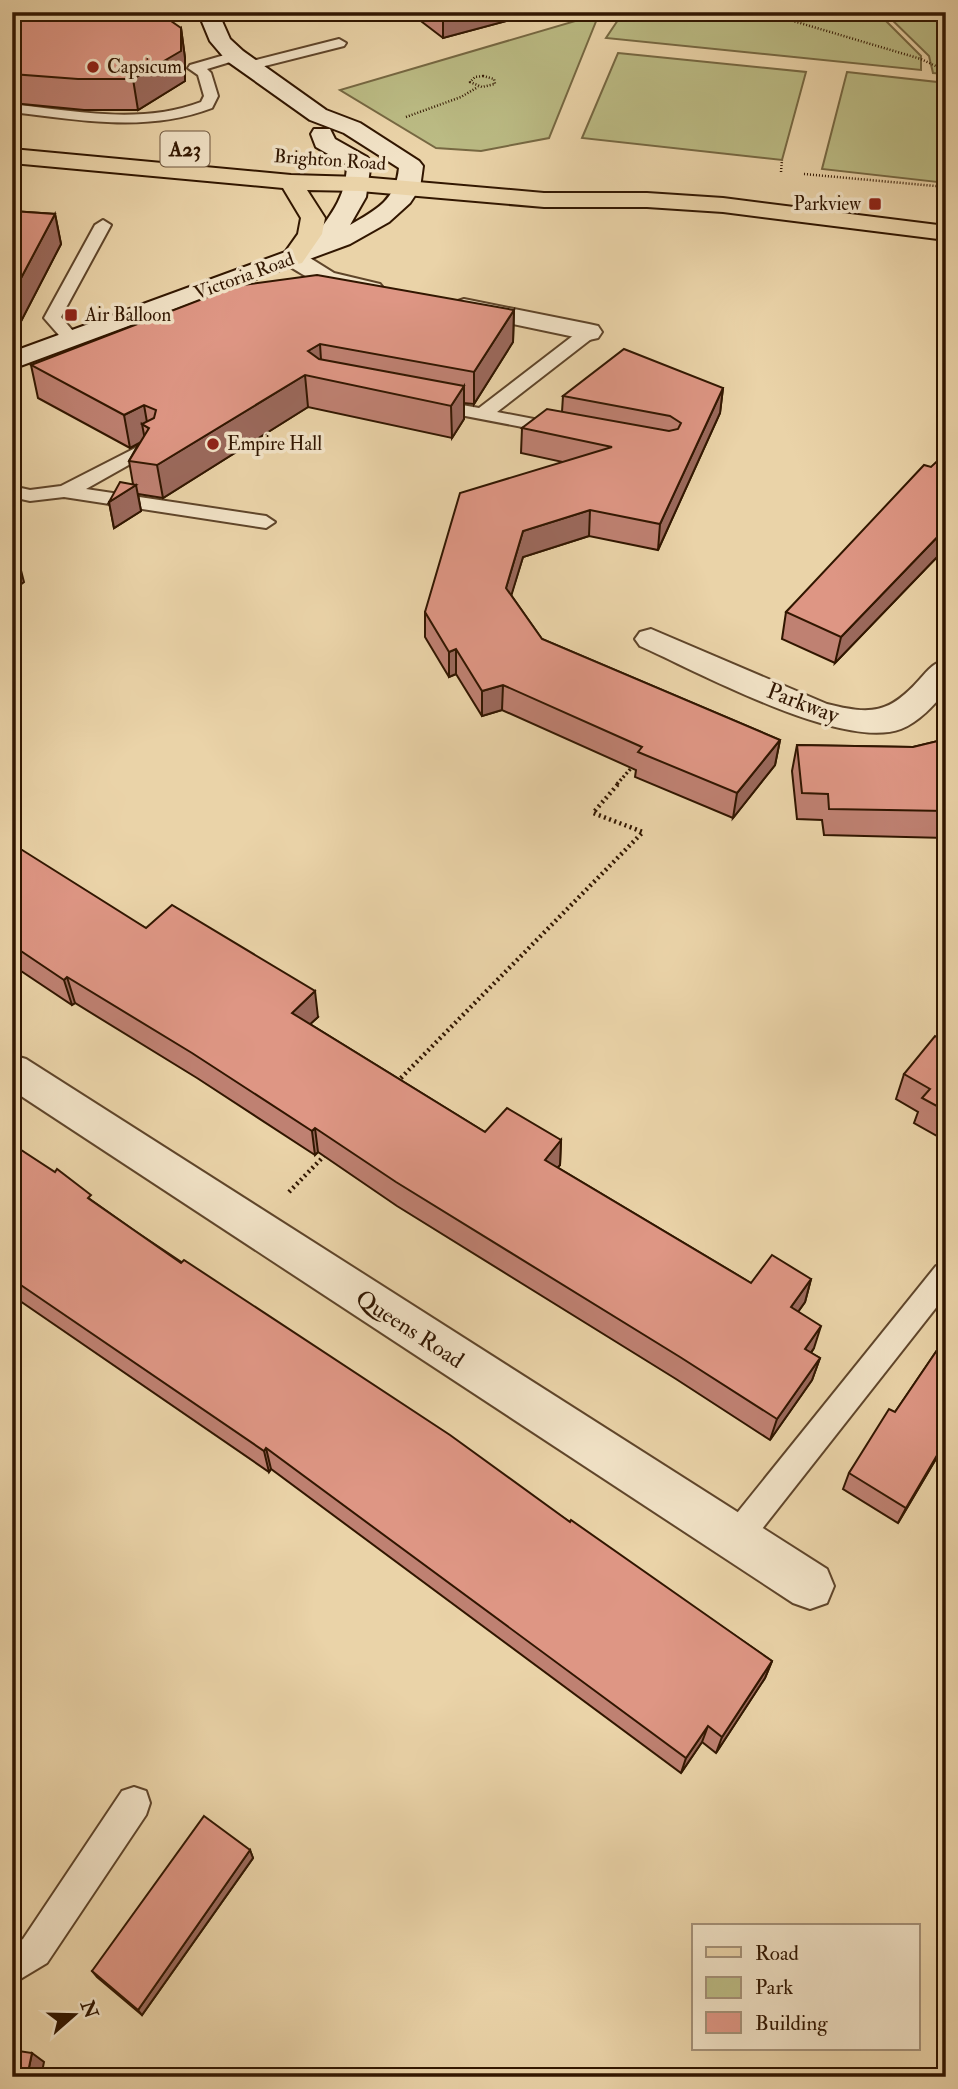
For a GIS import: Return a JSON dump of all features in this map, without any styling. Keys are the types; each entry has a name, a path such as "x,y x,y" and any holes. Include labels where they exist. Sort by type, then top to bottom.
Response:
{"main road":[{"name":"Brighton Road","path":"12,156 291,182 359,173"},
{"name":"Brighton Road","path":"303,158 359,173 410,177 544,200 647,200 723,205 946,233"},
{"path":"291,182 313,218 310,234 293,258"}],"street":[{"path":"208,12 221,41 242,61 318,115 352,128 410,177"},
{"path":"318,115 324,142 359,173"},
{"name":"Victoria Road","path":"318,248 346,215 359,173"},
{"name":"Victoria Road","path":"12,361 360,231 387,211 410,177"},
{"path":"293,258 335,282 388,292"},
{"path":"442,303 589,332"},
{"name":"Parkway","path":"651,639 817,712 856,722 892,720 918,702 946,670"},
{"name":"Queens Road","path":"12,1070 810,1586"}],"lane":[{"path":"12,108 143,120 180,115 207,105 211,96 204,73 195,68 339,43"},
{"path":"71,338 52,317 103,225"},
{"path":"483,414 589,332"},
{"path":"416,402 575,432"},
{"path":"68,492 151,445"},
{"path":"12,491 23,495 68,492 266,522"},
{"path":"736,1538 946,1274"},
{"path":"12,1967 35,1951 134,1803"}],"path":[{"path":"763,12 921,59 937,70 946,71"},
{"path":"399,119 461,97 478,87 493,85 495,80 483,76 472,79 470,82 478,87"},
{"path":"782,160 779,172 946,187"},
{"path":"390,1090 643,832 593,813 637,761"},
{"path":"253,1228 331,1149"}],"green space":[{"path":"636,12 877,12 921,56 921,70 606,38 620,17"},
{"path":"884,12 946,12 946,74 933,73 929,56"},
{"path":"599,14 549,138 481,151 436,148 340,90"},
{"path":"618,53 806,72 782,160 582,138"},
{"path":"847,72 946,83 946,183 822,169"}],"building":[{"path":"17,12 158,12 181,28 181,51 133,79 78,79 12,74 12,23 15,23"},
{"path":"12,211 55,214 12,295"},
{"path":"317,275 514,310 474,372 320,344 308,351 319,359 464,386 451,406 305,375 157,465 129,461 149,428 142,424 154,418 156,410 144,405 124,415 31,365 236,286"},
{"path":"624,349 723,388 660,524 590,510 523,531 506,588 542,639 780,740 737,793 638,752 642,747 503,685 482,691 456,649 449,652 425,612 460,493 612,447 522,428 547,409 669,431 678,429 681,423 670,416 563,396"},
{"path":"946,453 946,528 841,637 786,612 924,465 931,467"},
{"path":"120,482 136,485 109,502"},
{"path":"946,739 946,811 829,809 828,794 802,793 797,745 913,747"},
{"path":"19,848 146,928 172,905 315,991 292,1013 485,1132 507,1108 561,1140 545,1160 751,1283 772,1255 811,1279 791,1307 821,1326 805,1349 820,1358 777,1419 396,1182 315,1128 312,1131 192,1053 67,977 64,980 12,945 12,853"},
{"path":"935,1036 946,1043 946,1111 922,1098 930,1089 904,1074"},
{"path":"12,1144 55,1172 57,1169 91,1195 88,1198 181,1263 184,1260 450,1435 570,1522 571,1520 772,1661 722,1737 708,1726 686,1758 266,1448 264,1451 12,1279"},
{"path":"946,1337 946,1440 906,1508 849,1473 889,1409 895,1412"},
{"path":"204,1816 250,1850 138,2010 92,1971"},
{"path":"12,2050 32,2053 27,2077 12,2077"}],"place":[{"name":"Capsicum","path":"93,67"},
{"name":"Parkview","path":"875,204"},
{"name":"Air Balloon","path":"71,315"},
{"name":"Empire Hall","path":"213,444"}]}
